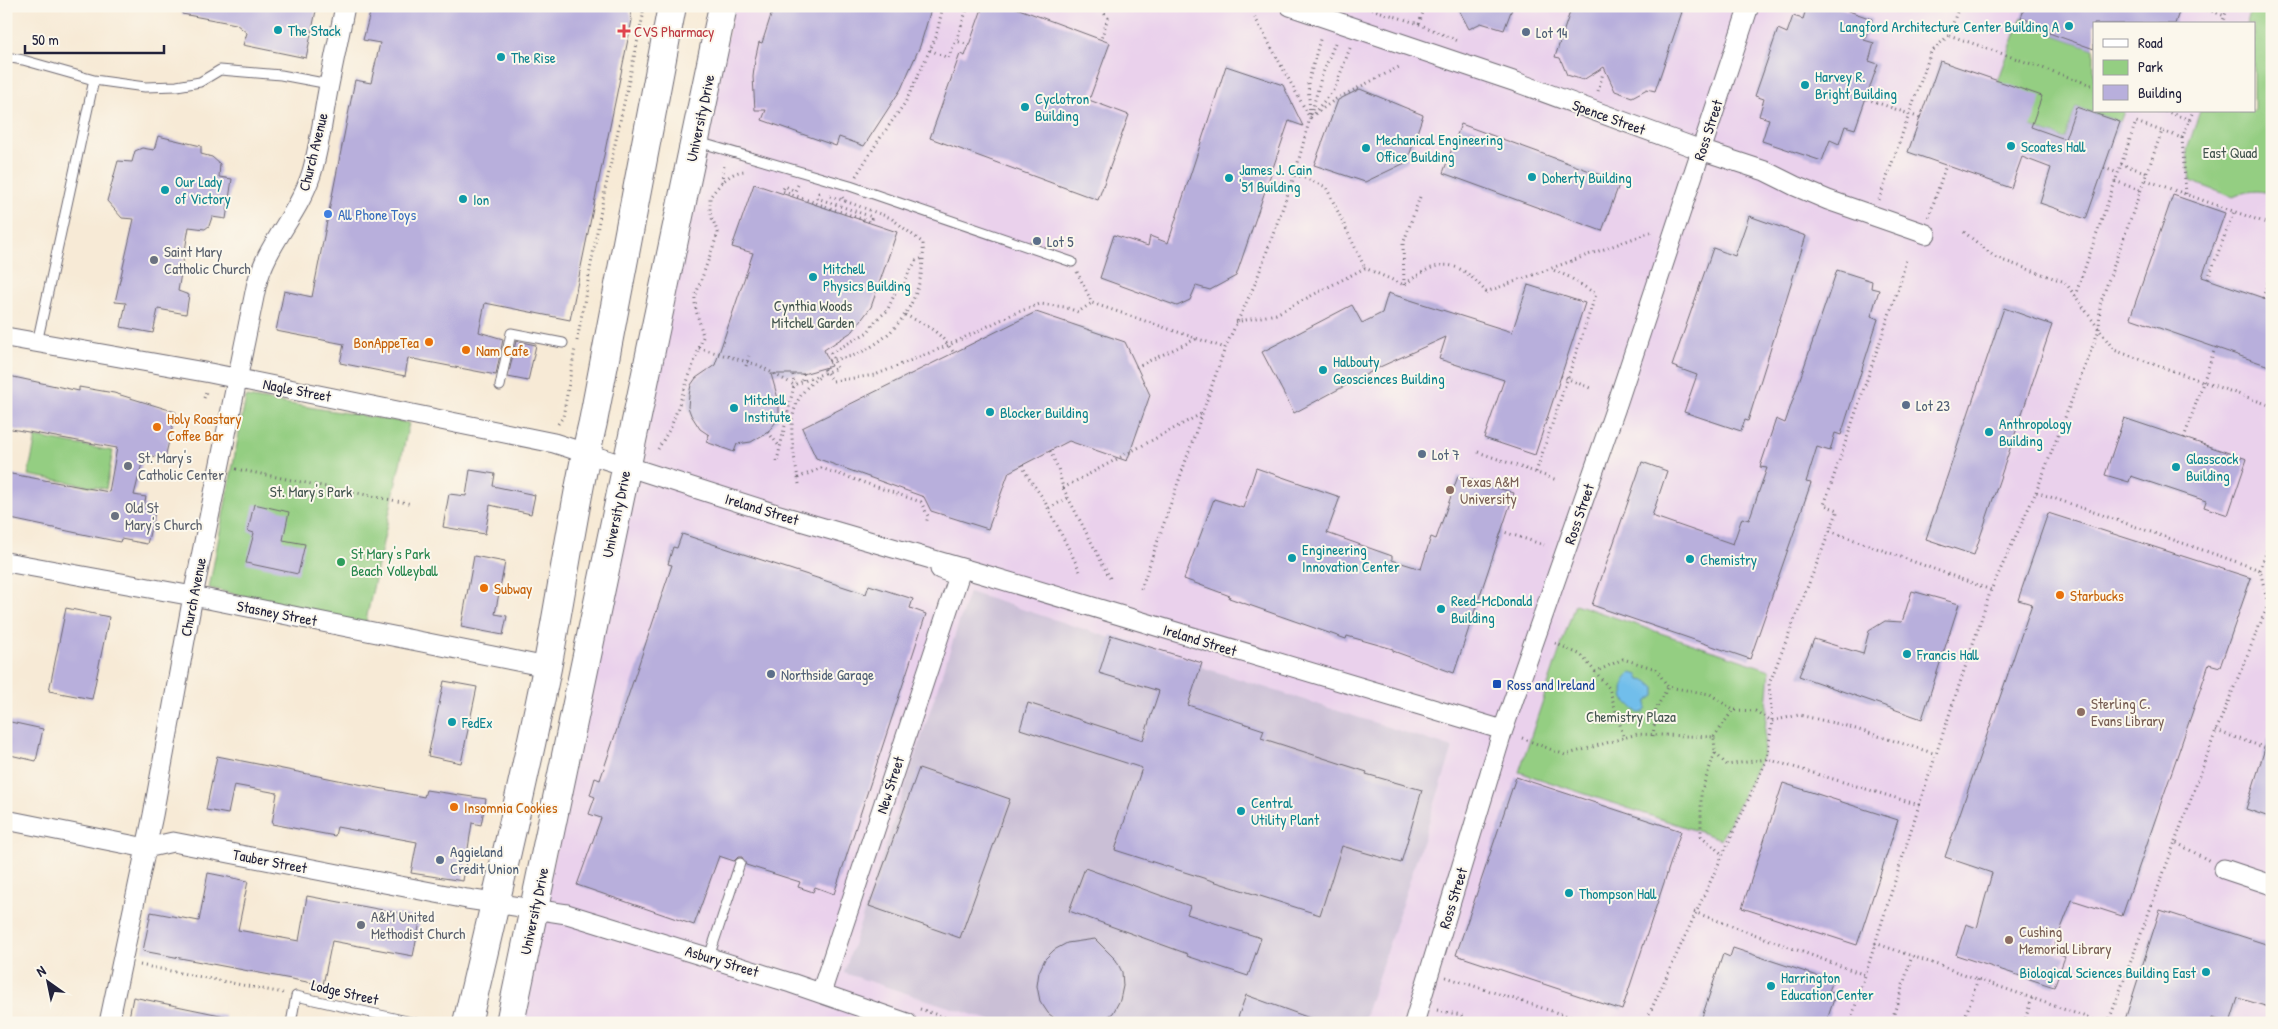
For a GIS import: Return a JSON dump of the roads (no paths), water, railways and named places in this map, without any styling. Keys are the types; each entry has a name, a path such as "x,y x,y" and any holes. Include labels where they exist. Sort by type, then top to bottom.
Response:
{"main road":[{"path":"467,1023 547,667 672,6"},
{"name":"University Drive","path":"510,1023 723,6"}],"street":[{"name":"Church Avenue","path":"109,1023 146,848 193,596 261,268 267,253 300,202 311,175 320,139 345,6"},
{"name":"Spence Street","path":"1290,6 1516,82 1701,150 1765,171 1828,200 1927,226"},
{"name":"Ross Street","path":"1417,1015 1503,730 1616,407 1749,6"},
{"name":"Nagle Street","path":"6,337 237,379 491,429 554,443 626,466"},
{"name":"Ireland Street","path":"626,466 776,514 1503,730"},
{"name":"Ireland Street","path":"898,549 933,567 959,576"},
{"name":"Stasney Street","path":"6,562 193,596 547,667"},
{"name":"New Street","path":"821,993 959,576"},
{"name":"Tauber Street","path":"6,820 146,848 173,842 495,904 534,909"},
{"path":"2224,869 2272,885"},
{"name":"Asbury Street","path":"534,909 567,914 709,957 907,1023"}],"lane":[{"path":"6,57 94,80 145,88 200,82 220,70 280,75 329,84"},
{"path":"37,343 94,80"},
{"path":"696,141 850,186 1072,262"},
{"path":"500,386 511,333 563,343"},
{"path":"709,957 740,863"},
{"name":"Lodge Street","path":"291,1023 296,996 416,1023"}],"water":[{"path":"1632,673 1638,675 1640,680 1647,681 1655,688 1655,696 1647,701 1646,710 1642,713 1638,713 1624,699 1624,684 1627,677"}],"place":[{"name":"Langford Architecture Center Building A","path":"2069,26"},
{"name":"The Stack","path":"278,30"},
{"name":"CVS Pharmacy","path":"624,31"},
{"name":"Lot 14","path":"1526,32"},
{"name":"The Rise","path":"501,57"},
{"name":"Harvey R. Bright Building","path":"1805,85"},
{"name":"Cyclotron Building","path":"1025,107"},
{"name":"Scoates Hall","path":"2011,146"},
{"name":"Mechanical Engineering Office Building","path":"1366,148"},
{"name":"Doherty Building","path":"1532,177"},
{"name":"James J. Cain '51 Building","path":"1229,178"},
{"name":"Our Lady of Victory","path":"165,190"},
{"name":"Ion","path":"463,199"},
{"name":"All Phone Toys","path":"328,214"},
{"name":"Lot 5","path":"1037,241"},
{"name":"Saint Mary Catholic Church","path":"154,260"},
{"name":"Mitchell Physics Building","path":"813,277"},
{"name":"BonAppeTea","path":"429,342"},
{"name":"Nam Cafe","path":"466,350"},
{"name":"Halbouty Geosciences Building","path":"1323,370"},
{"name":"Lot 23","path":"1906,405"},
{"name":"Mitchell Institute","path":"734,408"},
{"name":"Blocker Building","path":"990,412"},
{"name":"Holy Roastary Coffee Bar","path":"157,427"},
{"name":"Anthropology Building","path":"1989,432"},
{"name":"Lot 7","path":"1422,454"},
{"name":"St. Mary's Catholic Center","path":"128,466"},
{"name":"Glasscock Building","path":"2176,467"},
{"name":"Texas A&M University","path":"1450,490"},
{"name":"Old St Mary's Church","path":"115,516"},
{"name":"Engineering Innovation Center","path":"1292,558"},
{"name":"Chemistry","path":"1690,559"},
{"name":"St Mary's Park Beach Volleyball","path":"341,562"},
{"name":"Subway","path":"484,588"},
{"name":"Starbucks","path":"2060,595"},
{"name":"Reed-McDonald Building","path":"1441,609"},
{"name":"Francis Hall","path":"1907,654"},
{"name":"Northside Garage","path":"771,674"},
{"name":"Ross and Ireland","path":"1497,684"},
{"name":"Sterling C. Evans Library","path":"2081,712"},
{"name":"FedEx","path":"452,722"},
{"name":"Insomnia Cookies","path":"454,807"},
{"name":"Central Utility Plant","path":"1241,811"},
{"name":"Aggieland Credit Union","path":"440,860"},
{"name":"Thompson Hall","path":"1569,893"},
{"name":"A&M United Methodist Church","path":"361,925"},
{"name":"Cushing Memorial Library","path":"2009,940"},
{"name":"Biological Sciences Building East","path":"2206,972"},
{"name":"Harrington Education Center","path":"1771,986"}],"park label":[{"name":"East Quad","path":"2230,152"},
{"name":"Cynthia Woods Mitchell Garden","path":"813,314"},
{"name":"St. Mary's Park","path":"311,491"},
{"name":"Chemistry Plaza","path":"1631,716"}]}
